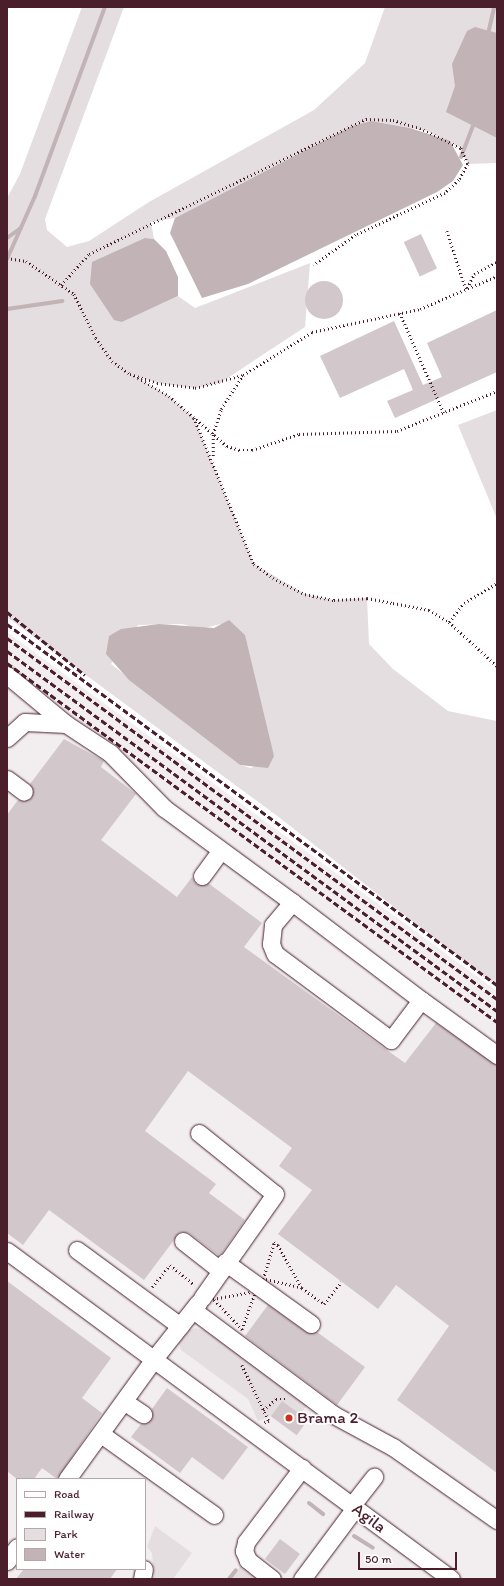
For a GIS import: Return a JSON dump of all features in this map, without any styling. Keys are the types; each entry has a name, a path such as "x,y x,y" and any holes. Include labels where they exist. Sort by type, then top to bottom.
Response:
{"lane":[{"path":"7,675 66,724 110,753 164,808 497,1055"},
{"path":"7,738 25,722 66,724"},
{"path":"7,779 24,792"},
{"path":"202,876 220,851"},
{"path":"292,902 273,925 271,944 275,954 391,1040 421,1000"},
{"path":"68,1478 125,1402 153,1360 201,1299 222,1266 276,1194 199,1133"},
{"path":"183,1241 312,1324"},
{"path":"77,1250 180,1326"},
{"name":"Agila","path":"7,1251 451,1579"},
{"path":"201,1299 334,1415 393,1447 497,1520"},
{"path":"125,1402 143,1414"},
{"path":"101,1434 214,1514"},
{"path":"272,1579 248,1560 244,1551 246,1542 302,1468"},
{"path":"302,1579 374,1477"},
{"path":"7,1561 16,1548"}],"path":[{"path":"61,285 89,254 366,119 393,120 420,128 461,148 468,164 459,180 444,193 356,235 323,255 314,265"},
{"path":"446,231 466,289"},
{"path":"7,258 26,262 61,285 78,300 96,338 112,361 130,374 169,396 227,446 252,450 299,434 397,431 497,391"},
{"path":"466,289 474,274 497,262"},
{"path":"130,374 157,383 195,388 243,375 312,332 420,309 497,276"},
{"path":"400,313 444,413"},
{"path":"213,459 213,434 221,408 243,375"},
{"path":"194,418 213,459 254,564 273,578 305,594 334,600 367,598 429,610 449,622 497,666"},
{"path":"449,622 464,603 497,583"},
{"path":"302,1288 278,1245 274,1242 263,1280 302,1288 324,1304 341,1282"},
{"path":"155,1286 170,1265 201,1299 242,1330 256,1291 201,1299"},
{"path":"238,1358 269,1421 260,1425"},
{"path":"263,1410 276,1399 291,1402"}],"shaded area":[{"path":"7,632 497,991 497,1579 7,1579"}],"green space":[{"path":"82,7 124,7 45,219 47,230 67,247 89,241 149,202 314,110 365,63 385,7 497,7 497,163 468,164 461,148 427,131 371,121 352,126 175,218 151,222 154,239 145,238 122,322 178,296 195,308 310,263 305,327 220,383 195,388 157,383 133,375 169,396 194,418 254,564 305,594 334,600 367,598 369,644 393,669 448,711 497,721 497,987 276,815 7,617 7,198 20,174","holes":["182,624 200,629 221,624 274,756 251,768 240,765 111,664 138,625"]},
{"path":"497,410 497,519 458,425"},
{"path":"196,1328 211,1333 308,1404 300,1414 282,1401 271,1416 258,1421 248,1399 181,1350 179,1344 183,1332"},
{"path":"155,1526 192,1553 173,1579 154,1579 152,1553 147,1547"},
{"path":"241,1566 258,1579 229,1579"}],"water":[{"path":"475,27 497,33 497,138 446,112 455,86 452,64 467,31"},
{"path":"371,121 410,128 450,141 463,165 453,181 437,192 248,284 202,298 170,233 175,218 352,126"},
{"path":"145,238 154,239 166,251 178,277 178,296 122,322 114,320 90,284 92,262"},
{"path":"229,620 245,635 274,756 268,768 240,765 129,680 106,654 109,636 121,629 159,624 214,628"}],"building":[{"path":"421,234 437,268 420,276 404,242"},
{"path":"324,281 334,284 340,290 343,300 340,310 334,316 324,319 314,316 308,310 305,300 308,290 314,284"},
{"path":"497,310 497,372 395,418 387,401 413,390 404,369 340,398 320,356 394,321 423,385 442,377 427,343"},
{"path":"64,739 104,761 101,767 136,794 101,840 177,897 192,877 196,884 208,883 262,923 244,947 405,1063 436,1023 497,1065 497,1473 397,1400 449,1326 396,1285 378,1309 278,1234 312,1190 279,1166 292,1148 188,1071 145,1131 216,1184 209,1193 245,1220 222,1253 218,1255 189,1233 180,1232 144,1280 49,1210 23,1245 7,1233 7,815 18,800 32,798 30,784"},
{"path":"7,1281 111,1358 82,1398 102,1413 58,1478 42,1468 35,1478 16,1478 7,1471"},
{"path":"268,1305 306,1332 317,1332 365,1367 337,1405 245,1336"},
{"path":"167,1388 248,1447 223,1480 192,1457 180,1473 131,1437 141,1424 151,1420 152,1409"},
{"name":"Brama 2","path":"282,1401 308,1420 297,1435 271,1416"},
{"path":"280,1539 300,1554 285,1574 265,1559"},
{"path":"23,1570 116,1570 110,1579 16,1579"}],"waterway":[{"path":"7,259 35,196 105,7"},
{"path":"488,34 494,7"},
{"path":"461,157 474,123"},
{"path":"7,238 21,228"},
{"path":"7,309 62,301"},
{"path":"309,1503 323,1514"},
{"path":"354,1536 373,1548"},
{"path":"229,1579 236,1570"}],"railway":[{"path":"7,612 85,675"},
{"path":"7,624 497,985"},
{"path":"7,638 497,999"},
{"path":"7,651 497,1011"},
{"path":"7,663 497,1022"}],"place":[{"name":"Brama 2","path":"289,1418"}]}
